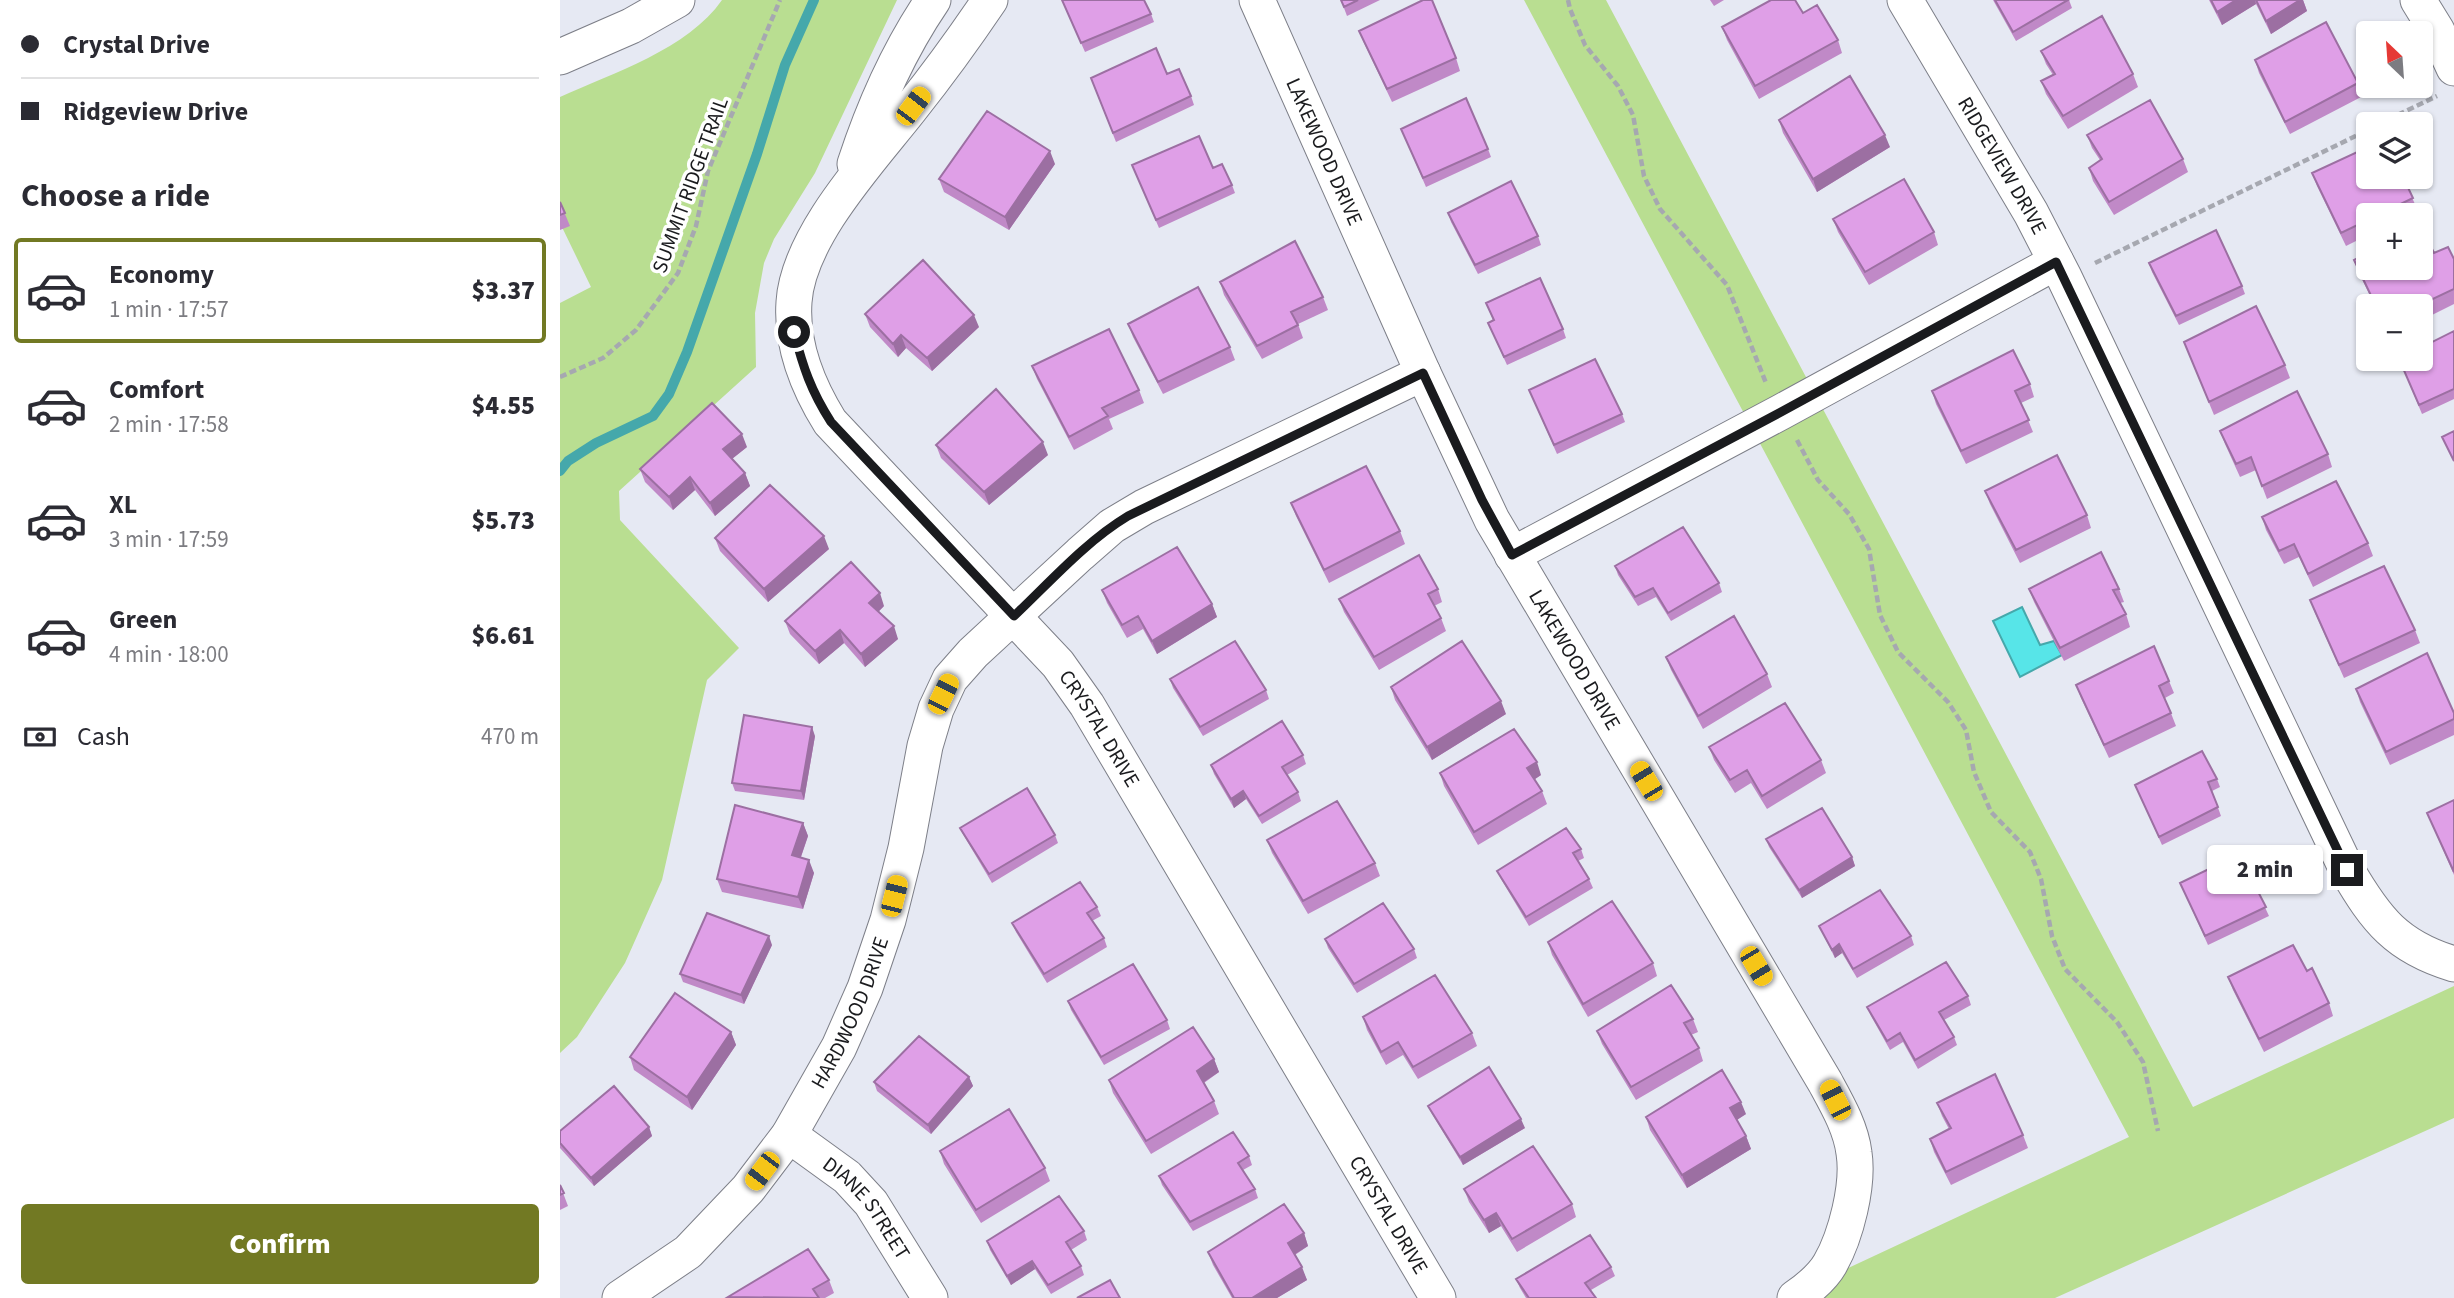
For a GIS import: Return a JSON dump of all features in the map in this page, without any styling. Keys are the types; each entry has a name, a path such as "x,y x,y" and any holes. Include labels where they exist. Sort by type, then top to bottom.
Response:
{"street":[{"path":"560,57 631,26 677,0"},
{"name":"CRYSTAL DRIVE","path":"848,187 866,130 887,81 933,0"},
{"name":"CRYSTAL DRIVE","path":"990,0 959,45 848,187 812,243 801,269 794,299 794,332 803,367 813,395 831,422 1058,664 1087,705 1438,1298"},
{"name":"LAKEWOOD DRIVE","path":"1257,0 1482,500 1844,1118 1854,1152 1854,1181 1849,1210 1830,1264 1811,1287 1795,1298"},
{"name":"RIDGEVIEW DRIVE","path":"1905,0 2031,213 2060,270 2347,870 2365,902 2385,926 2409,946 2442,960"},
{"path":"2418,0 2445,27 2449,80"},
{"path":"1512,555 1781,412 2060,270"},
{"name":"HARDWOOD DRIVE","path":"620,1298 688,1252 748,1189 789,1135 839,1046 865,988 888,920 906,848 925,746 936,709 950,679 973,653 1112,526 1133,513 1423,373"},
{"name":"DIANE STREET","path":"789,1135 847,1177 871,1203 930,1298"}],"path":[{"name":"SUMMIT RIDGE TRAIL","path":"560,377 603,358 636,330 678,273 696,226 708,171 780,0"},
{"path":"1568,0 1584,44 1618,86 1633,115 1643,176 1660,209 1727,285 1760,371 1818,481 1849,514 1869,549 1880,615 1898,652 1948,702 1966,730 1974,772 1991,812 2030,852 2041,879 2052,936 2065,969 2117,1023 2143,1062 2158,1131"},
{"path":"2398,112 2449,80"},
{"path":"2060,270 2356,135"}],"green space":[{"path":"722,0 897,0 815,173 774,239 764,263 755,313 756,367 619,491 620,520 739,648 707,680 662,880 625,963 577,1037 560,1053 560,303 591,287 560,223 560,97 626,69 670,46 707,17"},
{"path":"1524,0 1606,0 2193,1107 2454,986 2454,1118 2055,1298 1784,1298 2129,1137"}],"water":[{"path":"2022,607 2040,645 2054,641 2062,655 2020,677 1993,621"}],"building":[{"path":"1062,0 1144,0 1151,14 1081,43"},
{"path":"1341,0 1358,0 1344,7"},
{"path":"1423,0 1432,0 1456,58 1387,89 1359,31"},
{"path":"1771,0 1795,0 1803,13 1817,5 1838,40 1755,86 1722,27"},
{"path":"1995,0 2068,0 2013,32"},
{"path":"2211,0 2236,0 2217,12"},
{"path":"2256,0 2300,0 2266,21"},
{"path":"2102,16 2133,74 2063,116 2041,81 2055,74 2041,51"},
{"path":"2326,22 2356,79 2356,84 2285,122 2255,60"},
{"path":"1156,48 1167,74 1179,69 1191,96 1113,133 1091,78"},
{"path":"1850,76 1885,135 1813,179 1779,120"},
{"path":"1466,98 1488,149 1423,178 1401,129"},
{"path":"2150,100 2183,159 2109,202 2089,168 2102,159 2087,135"},
{"path":"987,111 1050,151 1005,217 939,179"},
{"path":"1199,136 1213,168 1222,164 1232,185 1156,220 1132,165"},
{"path":"2356,153 2356,189 2409,189 2413,198 2403,203 2356,203 2356,226 2341,233 2312,173"},
{"path":"1904,179 1934,232 1865,272 1833,219"},
{"path":"1511,181 1538,236 1475,265 1448,213"},
{"path":"560,202 565,213 560,215"},
{"path":"2216,230 2242,286 2176,316 2149,263"},
{"path":"1295,241 1323,297 1291,312 1298,325 1257,346 1220,282"},
{"path":"2448,247 2454,259 2454,289 2433,299 2433,294 2370,294 2364,280 2433,280 2433,251 2434,253"},
{"path":"923,260 974,315 927,358 901,335 893,344 865,314"},
{"path":"1540,278 1563,329 1504,357 1488,323 1494,320 1486,303"},
{"path":"1198,287 1230,347 1158,382 1128,324"},
{"path":"2256,306 2285,365 2209,402 2184,342"},
{"path":"1109,329 1139,390 1102,408 1108,416 1069,437 1032,366"},
{"path":"2454,331 2454,389 2419,405 2404,371 2433,371 2433,342"},
{"path":"2013,350 2030,384 2015,391 2029,420 1961,451 1932,391"},
{"path":"1595,359 1622,414 1554,445 1529,390"},
{"path":"996,389 1043,442 984,492 936,445"},
{"path":"2297,391 2328,454 2262,486 2251,457 2236,464 2220,431"},
{"path":"712,403 742,434 723,449 745,473 710,503 690,477 669,497 640,469"},
{"path":"2454,431 2454,461 2442,437"},
{"path":"2057,455 2087,515 2016,550 1985,491"},
{"path":"1366,466 1400,531 1324,570 1291,503"},
{"path":"2336,481 2368,543 2308,574 2294,544 2279,551 2262,517"},
{"path":"770,485 824,536 764,589 715,538"},
{"path":"1683,527 1719,583 1668,613 1653,588 1635,597 1615,566"},
{"path":"1177,547 1212,604 1152,641 1138,616 1122,625 1102,590"},
{"path":"2101,552 2119,589 2113,590 2126,614 2060,648 2029,589"},
{"path":"1419,555 1438,589 1428,594 1441,618 1374,657 1339,599"},
{"path":"851,562 880,593 869,603 894,626 861,654 840,630 815,651 785,621"},
{"path":"2384,566 2415,630 2339,665 2310,600"},
{"path":"1734,616 1767,674 1698,716 1666,657"},
{"path":"1235,641 1266,690 1200,727 1170,679"},
{"path":"1462,641 1501,701 1427,747 1391,687"},
{"path":"2154,646 2169,681 2159,686 2171,713 2104,745 2076,685"},
{"path":"2427,653 2454,713 2454,719 2386,752 2356,689"},
{"path":"1785,703 1821,760 1762,796 1747,770 1730,780 1709,747"},
{"path":"744,715 812,727 801,791 732,783"},
{"path":"1282,721 1303,755 1282,767 1298,792 1259,816 1243,791 1231,799 1211,765"},
{"path":"1514,729 1537,762 1527,768 1542,791 1474,832 1440,773"},
{"path":"2202,751 2217,779 2208,782 2218,807 2159,837 2135,785"},
{"path":"1027,788 1055,835 989,874 960,828"},
{"path":"2454,800 2454,872 2427,813"},
{"path":"1337,801 1375,863 1303,901 1267,840"},
{"path":"735,805 803,823 792,855 809,860 798,897 717,879"},
{"path":"1822,808 1852,857 1799,890 1766,839"},
{"path":"1566,828 1581,849 1573,853 1589,879 1526,917 1497,871"},
{"path":"2254,847 2264,872 2251,878 2266,907 2205,936 2180,883"},
{"path":"1080,882 1097,907 1087,913 1104,938 1044,974 1012,923"},
{"path":"1880,890 1911,936 1853,969 1839,944 1832,950 1819,926"},
{"path":"1612,901 1653,963 1583,1004 1548,942"},
{"path":"1383,903 1414,949 1354,984 1325,939"},
{"path":"707,913 769,936 741,995 680,974"},
{"path":"2293,945 2307,971 2312,968 2329,1003 2259,1039 2228,977"},
{"path":"1946,962 1968,996 1939,1012 1954,1037 1915,1060 1900,1033 1887,1041 1867,1007"},
{"path":"1133,964 1167,1020 1101,1057 1068,1001"},
{"path":"1435,975 1472,1033 1413,1067 1398,1042 1381,1052 1363,1017"},
{"path":"1671,985 1693,1019 1684,1023 1699,1048 1631,1087 1597,1031"},
{"path":"675,993 731,1032 687,1097 630,1057"},
{"path":"1193,1027 1214,1059 1197,1071 1214,1101 1146,1141 1109,1080"},
{"path":"919,1036 969,1077 928,1125 874,1082"},
{"path":"1489,1067 1521,1119 1460,1157 1428,1106"},
{"path":"1722,1070 1741,1102 1730,1108 1746,1136 1682,1175 1646,1117"},
{"path":"1995,1074 2023,1135 1946,1172 1930,1139 1951,1128 1937,1103"},
{"path":"614,1086 649,1127 591,1178 560,1143 560,1131"},
{"path":"1009,1109 1045,1168 976,1210 940,1151"},
{"path":"1233,1132 1249,1156 1238,1163 1255,1189 1190,1222 1159,1176"},
{"path":"1533,1146 1572,1204 1512,1239 1496,1213 1484,1220 1464,1189"},
{"path":"1059,1196 1084,1231 1066,1242 1081,1266 1048,1285 1032,1261 1007,1276 987,1241"},
{"path":"1284,1204 1304,1233 1288,1243 1302,1267 1252,1298 1234,1298 1208,1252"},
{"path":"1590,1235 1611,1267 1585,1283 1596,1298 1529,1298 1516,1279"},
{"path":"808,1249 829,1280 813,1289 819,1298 728,1297"},
{"path":"1110,1280 1120,1298 1077,1298"}],"waterway":[{"path":"560,471 568,461 596,443 653,416 669,394 687,352 757,154 785,65 814,0"}],"route":[{"path":"794,332 813,395 831,422 1014,616 1080,554 1128,516 1423,373 1482,500 1512,555 2056,262 2347,870"}]}
